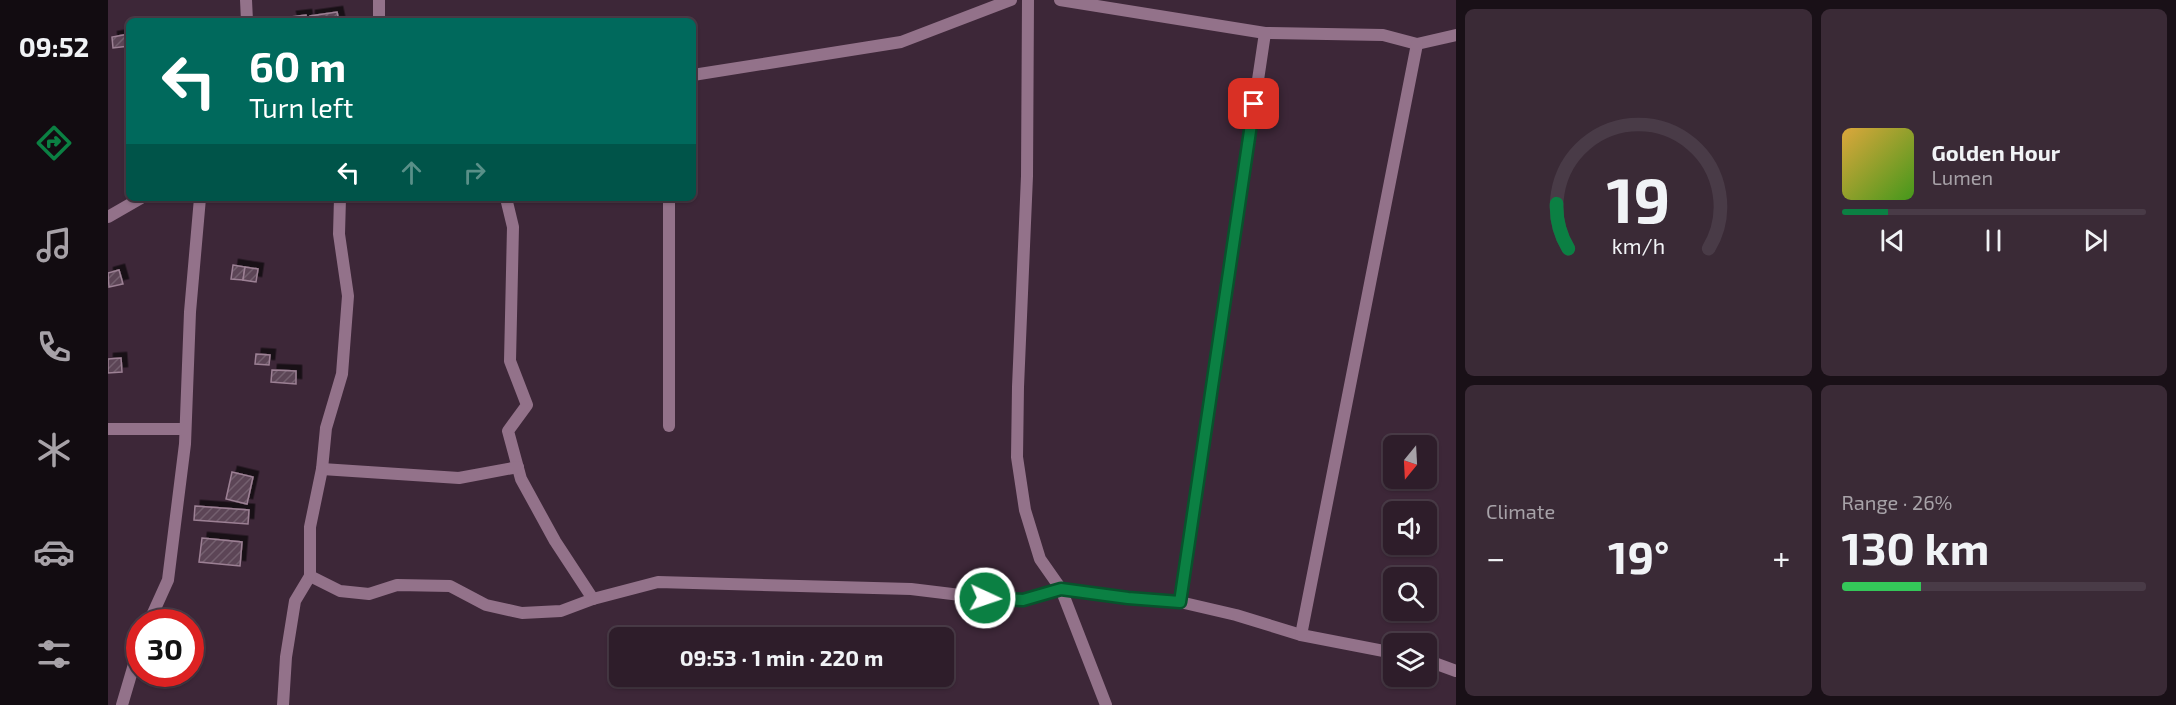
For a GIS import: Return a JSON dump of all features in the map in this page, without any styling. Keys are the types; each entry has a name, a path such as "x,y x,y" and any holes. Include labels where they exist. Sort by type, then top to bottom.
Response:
{"street":[{"path":"246,0 247,18"},
{"path":"379,0 379,18"},
{"path":"696,75 901,42 1011,0"},
{"path":"1028,0 1027,176 1017,457 1025,510 1040,559 1061,589 1106,705"},
{"path":"1060,0 1265,33 1383,35 1417,44 1456,35"},
{"path":"1180,602 1265,33"},
{"path":"1301,635 1417,44"},
{"path":"108,217 136,201"},
{"path":"155,609 168,580 185,429 190,312 200,201"},
{"path":"283,705 286,657 296,601 310,576 310,527 322,469 326,428 342,374 348,296 339,234 340,201"},
{"path":"507,201 513,227 510,361 527,405 508,431 521,479 555,541 593,599"},
{"path":"669,201 669,426"},
{"path":"108,429 185,429"},
{"path":"322,469 459,478 518,467"},
{"path":"310,576 340,591 369,594 397,585 450,586 486,605 522,613 561,611 593,599 658,582 910,589 1023,600 1061,589 1180,602 1236,615 1301,635 1383,651"},
{"path":"1437,664 1456,670"},
{"path":"122,705 127,687"}],"building":[{"path":"337,12 338,18 310,18 310,16"},
{"path":"306,15 306,18 291,18"},
{"path":"126,35 126,46 113,48 112,37"},
{"path":"233,265 245,267 243,280 231,279"},
{"path":"245,267 258,269 256,282 243,280"},
{"path":"119,270 123,284 109,287 108,273"},
{"path":"256,354 270,355 269,365 255,364"},
{"path":"121,358 122,372 108,373 108,359"},
{"path":"272,370 296,371 296,384 271,382"},
{"path":"232,472 253,477 247,504 226,499"},
{"path":"195,506 249,510 248,524 194,520"},
{"path":"202,538 242,542 240,566 199,562"}],"route":[{"path":"985,598 1023,600 1061,589 1180,602 1254,104"}]}
